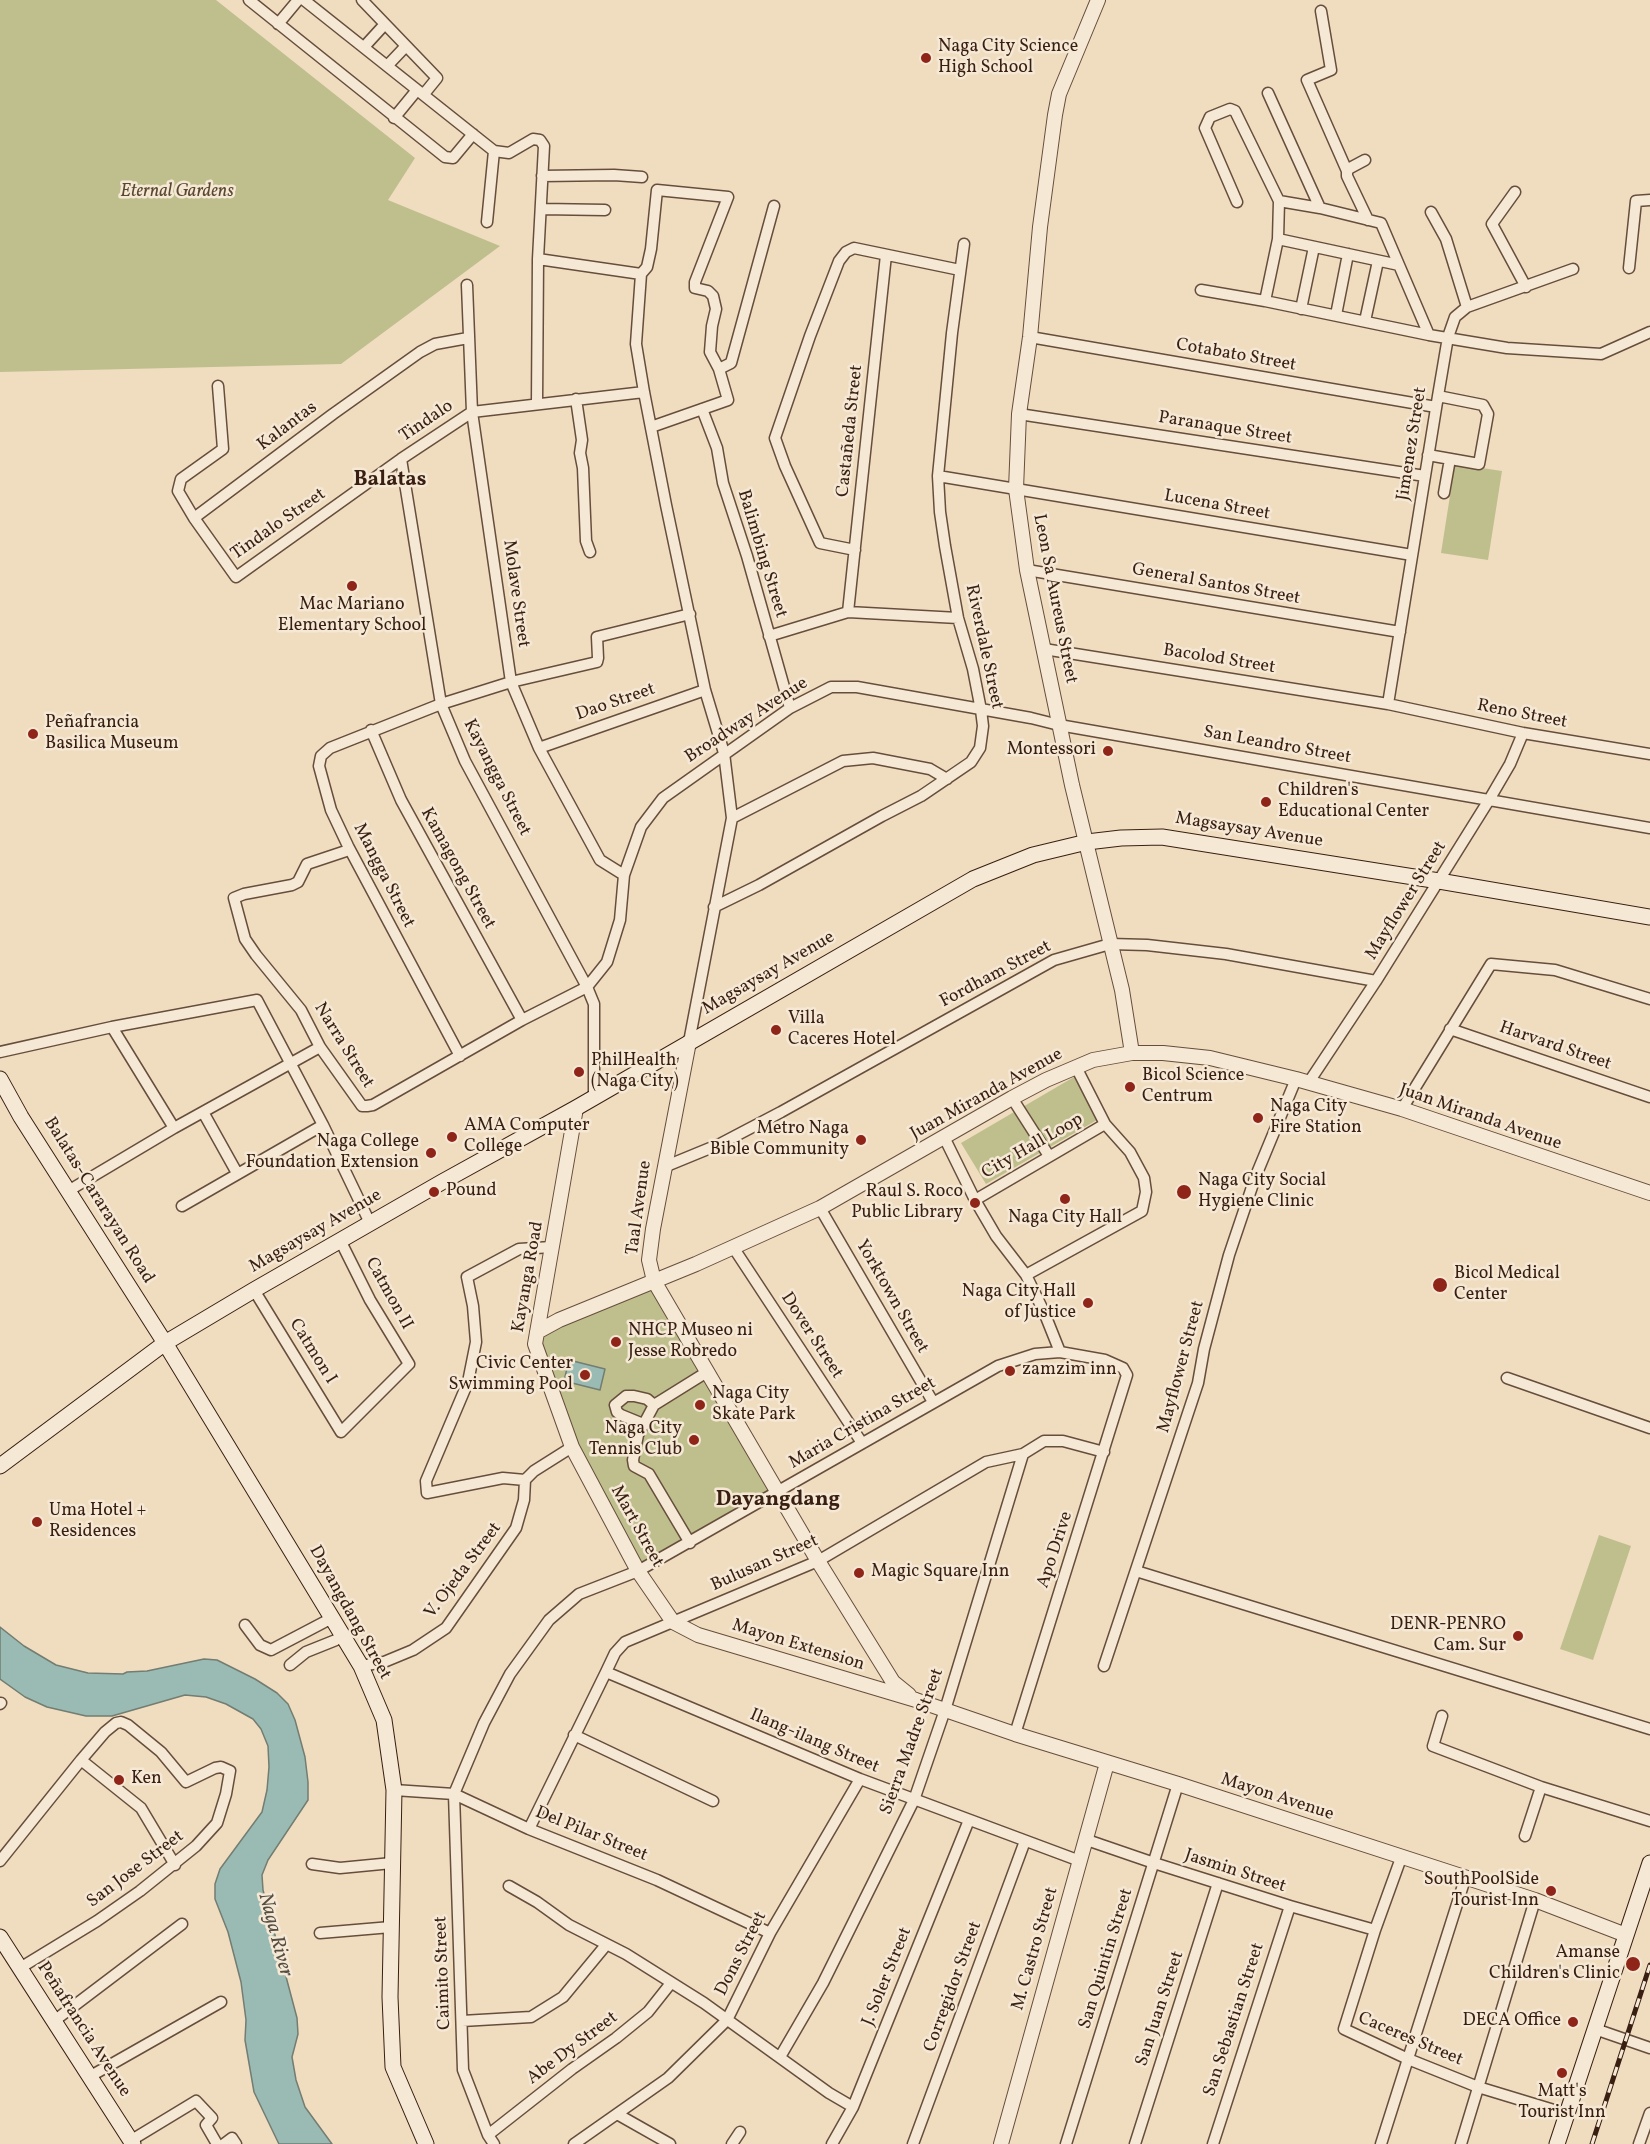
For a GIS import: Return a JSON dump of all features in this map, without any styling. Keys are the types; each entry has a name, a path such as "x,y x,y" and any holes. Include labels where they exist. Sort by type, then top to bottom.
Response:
{"main road":[{"name":"Magsaysay Avenue","path":"0,1466 165,1343 254,1290 973,879 1033,855 1087,842 1162,837 1650,917"},
{"name":"Balatas-Cararayan Road","path":"0,1079 165,1343"},
{"name":"Dayangdang Street","path":"165,1343 333,1617 361,1666 384,1720 394,1790 390,1996 393,2067 426,2144"},
{"path":"1557,2144 1650,1863"},
{"name":"Peñafrancia Avenue","path":"0,1937 131,2142"}],"street":[{"path":"249,0 445,157 453,158 473,134"},
{"path":"278,24 298,0"},
{"path":"304,0 494,151 509,153 532,139 540,140 544,146 538,260 537,403"},
{"path":"316,10 323,0"},
{"path":"362,0 437,78 394,118"},
{"name":"Leon Sa Aureus Street","path":"1098,0 1059,94 1050,146 1030,337 1019,414 1016,489 1027,570 1072,785 1122,990 1132,1053"},
{"path":"1321,11 1331,70 1307,80 1368,220"},
{"path":"364,47 385,24"},
{"path":"387,66 406,46"},
{"path":"1268,93 1320,208"},
{"path":"1237,202 1205,128 1210,117 1230,109 1235,111 1279,201 1278,239 1265,301"},
{"path":"487,222 494,151"},
{"path":"1347,171 1365,159"},
{"path":"542,176 642,177"},
{"path":"651,427 728,400 719,369 710,352 716,309 713,296 708,291 695,288 695,282 728,198 657,190 651,249 647,267 641,274 636,344 644,392 651,427 690,614 705,690 724,753 732,818 689,1042"},
{"path":"1515,192 1492,224 1526,287"},
{"path":"1629,268 1636,201 1650,200"},
{"path":"1279,201 1320,208 1381,223 1429,335"},
{"path":"719,369 731,363 774,206"},
{"path":"542,209 605,210"},
{"path":"1431,212 1446,239 1467,307 1573,269"},
{"path":"1278,239 1399,265"},
{"name":"Riverdale Street","path":"714,906 759,885 921,796 971,762 980,748 983,726 981,710 973,669 958,618 940,512 938,476 964,244"},
{"path":"1301,309 1314,247"},
{"path":"855,550 820,543 785,466 775,438 810,336 839,261 846,252 854,248 960,270"},
{"path":"1336,315 1348,254"},
{"name":"Castañeda Street","path":"848,612 886,255"},
{"path":"538,260 641,274"},
{"path":"1365,321 1378,261"},
{"name":"Molave Street","path":"467,285 472,412 511,682 539,748 600,860 624,875"},
{"path":"1201,290 1507,348 1601,354 1650,332"},
{"name":"Jimenez Street","path":"1388,704 1448,337 1455,317 1467,307"},
{"name":"Cotabato Street","path":"1030,337 1437,401 1483,405 1488,414 1479,464 1450,459"},
{"name":"Kalantas","path":"194,518 420,352 435,344 468,338"},
{"path":"194,518 178,491 181,479 224,449 218,386"},
{"path":"472,412 644,392"},
{"path":"576,399 582,440 580,453 583,468 586,541 590,552"},
{"name":"Balimbing Street","path":"702,409 717,448 723,483 747,556 790,708"},
{"name":"Tindalo","path":"401,459 472,412"},
{"name":"Paranaque Street","path":"1019,414 1425,476"},
{"path":"1428,455 1450,459 1444,493"},
{"name":"Tindalo Street","path":"194,518 236,577 401,459"},
{"name":"Kayangga Street","path":"401,459 441,704 465,761 594,1004 594,1097"},
{"name":"Lucena Street","path":"938,476 1412,555"},
{"name":"General Santos Street","path":"1027,570 1400,633"},
{"path":"769,636 848,612 958,618"},
{"path":"371,730 441,704 511,682 597,662 597,637 690,614"},
{"name":"Bacolod Street","path":"1044,649 1388,704"},
{"name":"Broadway Avenue","path":"587,987 607,962 620,920 624,875 641,827 663,798 790,708 831,687 857,687 1059,725"},
{"name":"Dao Street","path":"539,748 705,690"},
{"name":"Reno Street","path":"1388,704 1523,733 1650,754"},
{"name":"San Leandro Street","path":"1059,725 1490,800"},
{"name":"Mangga Street","path":"371,730 330,748 321,756 319,766 331,810 460,1056"},
{"name":"Kamagong Street","path":"371,730 400,800 522,1020"},
{"name":"Mayflower Street","path":"1104,1666 1198,1383 1204,1349 1229,1255 1255,1178 1303,1081 1376,981 1490,800 1510,764 1523,733"},
{"path":"732,818 843,761 873,758 930,769 947,779"},
{"path":"1490,800 1650,828"},
{"name":"Narra Street","path":"350,850 307,864 298,882 292,885 234,898 245,939 301,1010 320,1047 362,1106 373,1105 522,1020 587,987"},
{"name":"Fordham Street","path":"664,1167 720,1144 781,1112 1054,960 1110,944 1147,945 1226,954 1376,981"},
{"path":"1402,1109 1491,964 1555,970 1650,999"},
{"path":"0,1052 112,1027 257,1000 323,1125 370,1223"},
{"path":"112,1027 174,1128"},
{"name":"Harvard Street","path":"1450,1029 1650,1097"},
{"name":"Taal Avenue","path":"689,1042 664,1167 649,1260 654,1281 818,1561 893,1682 916,1700"},
{"path":"68,1191 174,1128 320,1047"},
{"name":"Juan Miranda Avenue","path":"537,1332 559,1320 820,1208 1012,1098 1076,1067 1093,1060 1132,1053 1163,1053 1210,1058 1303,1081 1402,1109 1650,1193"},
{"name":"City Hall Loop","path":"1026,1275 1142,1211 1146,1192 1144,1178 1130,1152 1105,1124 1076,1067"},
{"path":"1012,1098 1049,1156"},
{"name":"Kayanga Road","path":"573,1447 535,1344 576,1108"},
{"path":"203,1112 237,1173"},
{"name":"City Hall Loop","path":"944,1137 975,1200 1105,1124"},
{"path":"183,1206 323,1125"},
{"path":"975,1200 996,1236 1026,1275 1060,1352"},
{"name":"Yorktown Street","path":"820,1208 933,1402"},
{"name":"Catmon II","path":"340,1240 370,1300 409,1364 341,1432"},
{"path":"552,1247 519,1249 467,1277 473,1306 476,1342 468,1382 426,1481 427,1493 503,1478 525,1480 534,1471 573,1447"},
{"name":"Dover Street","path":"733,1247 862,1443"},
{"name":"Catmon I","path":"254,1290 341,1432"},
{"path":"543,1303 559,1320"},
{"name":"Maria Cristina Street","path":"454,1794 484,1723 510,1674 549,1620 579,1594 638,1571 690,1543 998,1366 1035,1354 1060,1352 1105,1360 1122,1368 1127,1375"},
{"path":"690,1543 649,1473 634,1466 633,1460 638,1435 654,1405 707,1372"},
{"name":"Apo Drive","path":"1015,1734 1127,1375"},
{"path":"1508,1378 1650,1428"},
{"path":"643,1424 621,1415 617,1412 615,1405 626,1396 634,1396 647,1399 654,1405"},
{"name":"Bulusan Street","path":"529,1829 615,1653 625,1642 818,1561 986,1462 1023,1454 1044,1441 1063,1441 1104,1452"},
{"name":"Mart Street","path":"573,1447 638,1571 673,1622"},
{"name":"Sierra Madre Street","path":"780,2057 823,1983 914,1800 945,1710 1023,1454"},
{"name":"V. Ojeda Street","path":"361,1666 384,1662 413,1650 446,1628 516,1528 524,1500 525,1480"},
{"path":"1136,1571 1650,1729"},
{"path":"245,1625 260,1645 272,1650 333,1617"},
{"name":"Mayon Extension","path":"673,1622 698,1635 916,1700"},
{"path":"290,1665 306,1652 343,1635"},
{"name":"Ilang-ilang Street","path":"606,1671 860,1779 1080,1861"},
{"name":"Mayon Avenue","path":"916,1700 1015,1734 1178,1784 1535,1900 1626,1935"},
{"path":"1442,1716 1433,1746 1541,1787 1650,1821"},
{"name":"San Jose Street","path":"20,1968 97,1921 175,1865 217,1823 230,1778 230,1771 215,1768 186,1782 161,1752 122,1722 105,1732 81,1760"},
{"path":"574,1735 713,1801"},
{"path":"0,1861 81,1760 141,1808 175,1865"},
{"name":"M. Castro Street","path":"1001,2144 1107,1763"},
{"name":"Dons Street","path":"574,2144 668,2078 727,2020 770,1933 860,1779"},
{"name":"San Quintin Street","path":"1066,2144 1178,1784"},
{"path":"1525,1836 1541,1787"},
{"name":"Del Pilar Street","path":"394,1790 454,1794 529,1829 657,1880 770,1933"},
{"name":"Caimito Street","path":"454,1794 463,2070 491,2139"},
{"name":"J. Soler Street","path":"832,2144 853,2107 969,1820"},
{"name":"Corregidor Street","path":"913,2144 1025,1840"},
{"name":"Jasmin Street","path":"1087,1840 1218,1884 1375,1930"},
{"name":"Caceres Street","path":"1401,1858 1375,1930 1344,2029 1408,2059 1478,2087 1567,2114"},
{"path":"312,1864 340,1868 392,1863"},
{"path":"1381,2144 1465,1879"},
{"name":"San Juan Street","path":"1135,2144 1218,1884"},
{"path":"509,1886 537,1902 569,1925 626,1954 704,2003 829,2093 853,2107"},
{"path":"1461,2144 1535,1900"},
{"name":"San Sebastian Street","path":"1213,2144 1290,1906"},
{"path":"54,2021 182,1924"},
{"path":"320,1933 392,1927"},
{"path":"462,2021 531,2017 563,1997 606,1945"},
{"name":"Abe Dy Street","path":"491,2139 648,2012 671,1983"},
{"path":"89,2077 220,2002"},
{"path":"1595,2029 1650,2048"},
{"path":"131,2142 196,2101 212,2118 206,2126 218,2144"},
{"path":"1639,2144 1650,2113"},
{"path":"617,2114 670,2144"},
{"path":"732,2144 740,2132"}],"green space":[{"name":"Eternal Gardens","path":"0,0 216,0 415,158 388,200 500,246 341,364 0,372"},
{"path":"1455,464 1502,471 1488,560 1441,553"},
{"path":"1074,1077 1097,1120 986,1184 961,1143"},
{"path":"654,1281 778,1492 638,1571 572,1447 537,1332"},
{"path":"1599,1535 1631,1546 1593,1660 1560,1649"}],"water":[{"name":"Civic Center Swimming Pool","path":"569,1360 605,1369 600,1390 564,1381"},
{"name":"Naga River","path":"0,1627 24,1646 56,1665 88,1673 123,1674 204,1659 217,1660 255,1679 277,1693 288,1704 305,1757 308,1800 268,1860 262,1875 263,1890 297,2018 298,2034 292,2057 296,2080 305,2107 332,2144 279,2144 254,2092 245,2040 246,2020 241,1982 228,1932 215,1899 215,1884 220,1869 262,1812 269,1767 268,1746 261,1729 253,1719 226,1704 206,1697 185,1695 112,1716 86,1716 47,1707 25,1697 0,1679"}],"railway":[{"path":"1592,2144 1650,1965"}],"place":[{"name":"Naga City Science High School","path":"926,58"},
{"name":"Mac Mariano Elementary School","path":"352,586"},
{"name":"Peñafrancia Basilica Museum","path":"33,734"},
{"name":"Montessori","path":"1108,751"},
{"name":"Children's Educational Center","path":"1266,802"},
{"name":"Villa Caceres Hotel","path":"776,1030"},
{"name":"PhilHealth (Naga City)","path":"579,1072"},
{"name":"Bicol Science Centrum","path":"1130,1087"},
{"name":"Naga City Fire Station","path":"1258,1118"},
{"name":"AMA Computer College","path":"452,1137"},
{"name":"Metro Naga Bible Community","path":"861,1140"},
{"name":"Naga College Foundation Extension","path":"431,1153"},
{"name":"Pound","path":"434,1192"},
{"name":"Naga City Social Hygiene Clinic","path":"1184,1192"},
{"name":"Naga City Hall","path":"1065,1199"},
{"name":"Raul S. Roco Public Library","path":"975,1203"},
{"name":"Bicol Medical Center","path":"1440,1285"},
{"name":"Naga City Hall of Justice","path":"1088,1303"},
{"name":"NHCP Museo ni Jesse Robredo","path":"616,1342"},
{"name":"zamzim inn","path":"1010,1371"},
{"name":"Civic Center Swimming Pool","path":"585,1375"},
{"name":"Naga City Skate Park","path":"700,1405"},
{"name":"Naga City Tennis Club","path":"694,1440"},
{"name":"Uma Hotel + Residences","path":"37,1522"},
{"name":"Magic Square Inn","path":"859,1573"},
{"name":"DENR-PENRO Cam. Sur","path":"1518,1636"},
{"name":"Ken","path":"119,1780"},
{"name":"SouthPoolSide Tourist Inn","path":"1551,1891"},
{"name":"Amanse Children's Clinic","path":"1633,1964"},
{"name":"DECA Office","path":"1573,2022"},
{"name":"Matt's Tourist Inn","path":"1562,2073"}],"district":[{"name":"Balatas","path":"390,481"},
{"name":"Dayangdang","path":"778,1501"}]}
